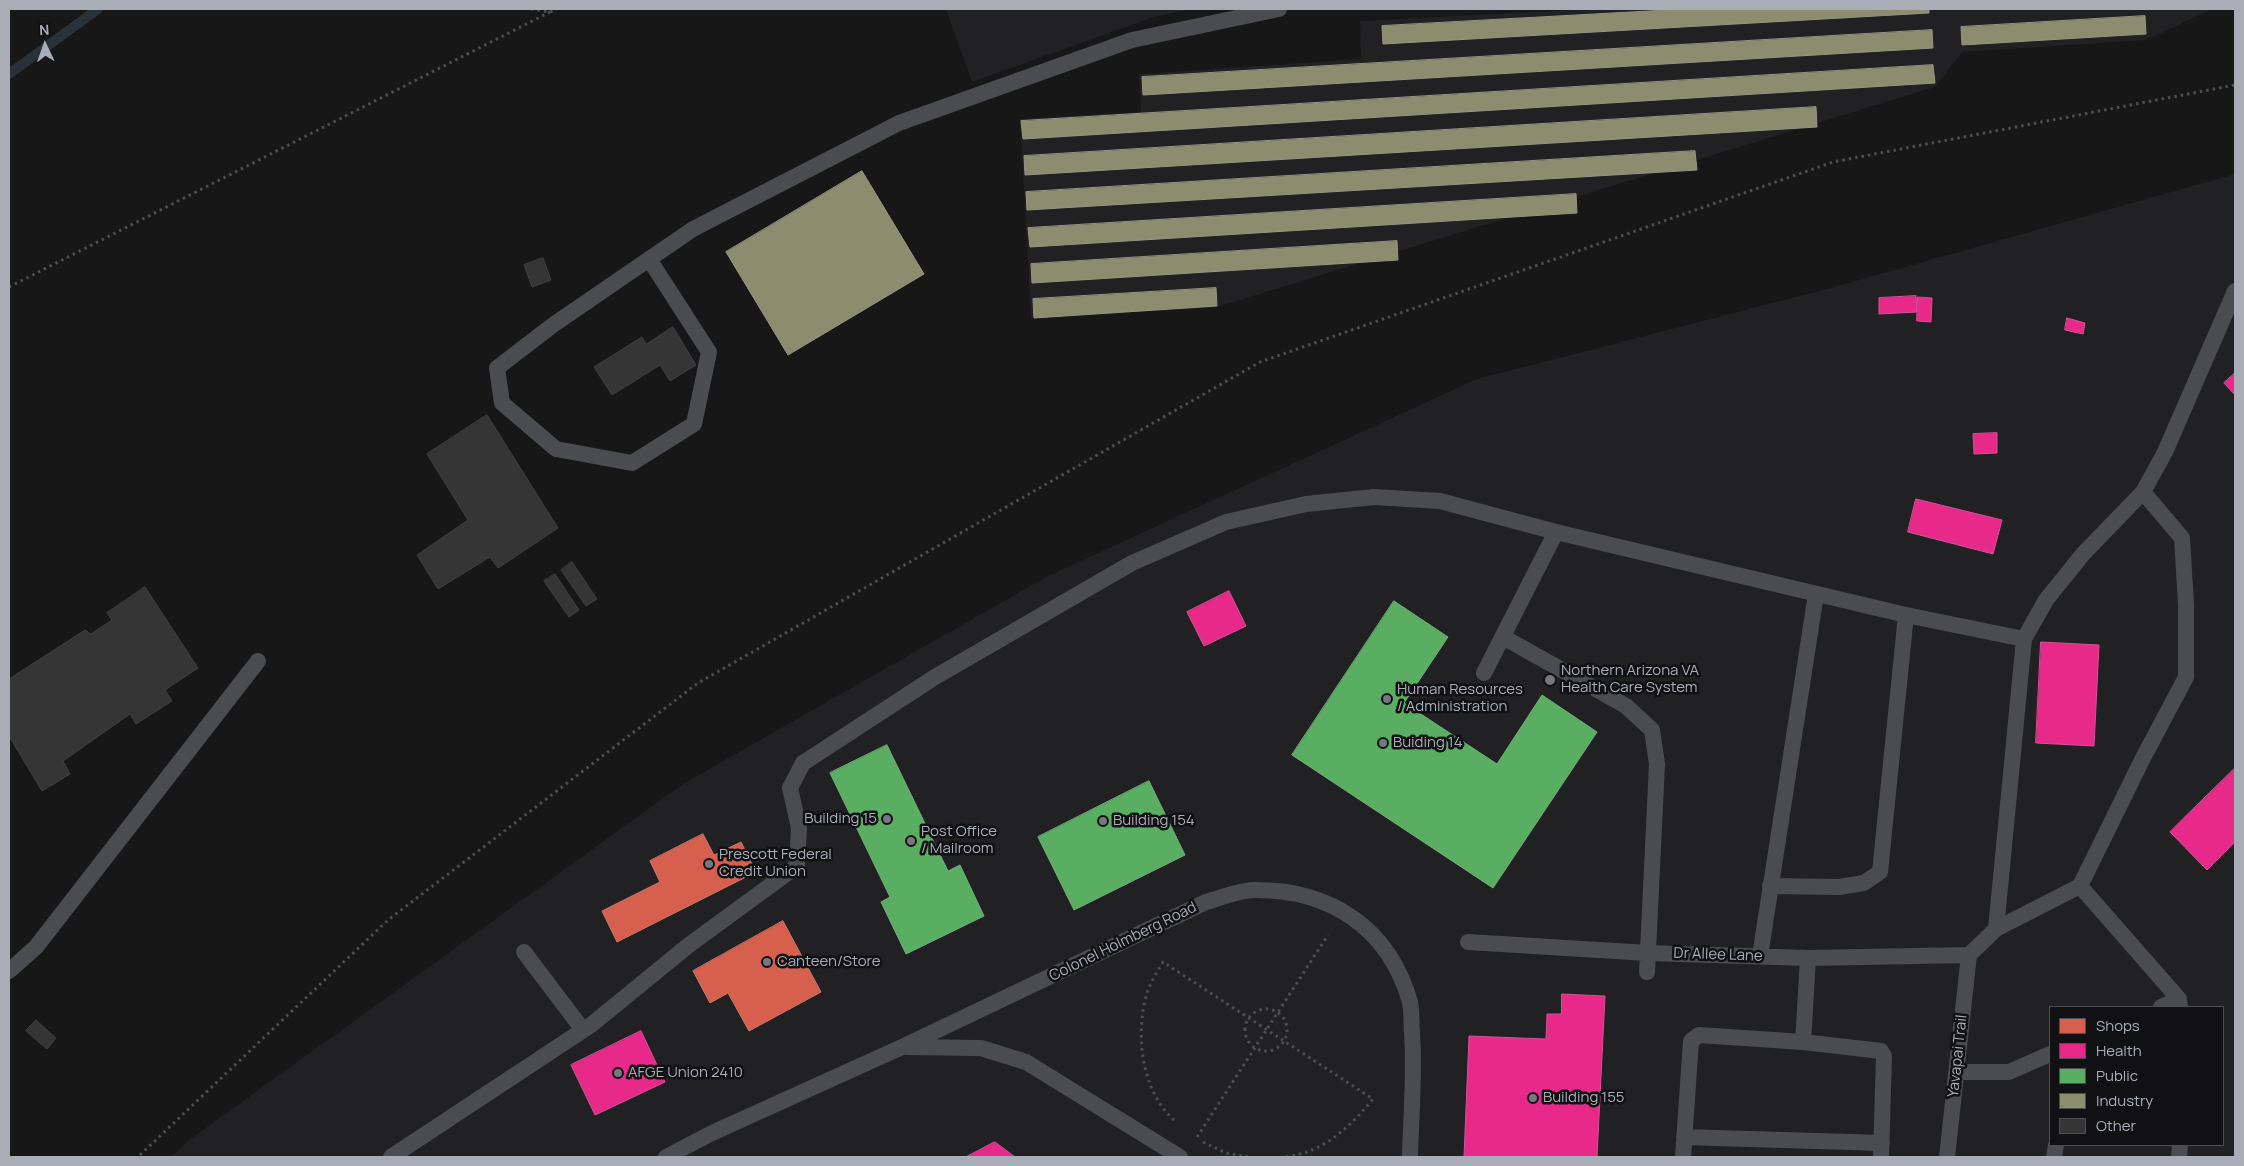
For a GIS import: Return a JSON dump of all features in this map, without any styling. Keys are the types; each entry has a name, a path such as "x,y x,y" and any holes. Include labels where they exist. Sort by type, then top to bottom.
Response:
{"lane":[{"path":"649,259 709,352 694,424 632,463 556,449 502,403 497,368 553,325 649,259 693,229 899,122 1132,40 1280,9"},
{"path":"1996,929 2024,639 2046,600 2064,577 2083,554 2143,492 2165,452 2235,290"},
{"path":"1969,955 1996,929 2080,886 2142,760 2186,677 2186,605 2182,538 2143,492"},
{"path":"391,1157 583,1030 689,945 797,866 799,828 790,788 804,763 936,677 1132,563 1226,522 1306,504 1374,497 1440,501 1556,532 1816,594 2024,639"},
{"path":"1484,673 1556,532"},
{"path":"1760,956 1816,594"},
{"path":"1770,886 1839,887 1864,883 1880,872 1906,615"},
{"path":"1503,637 1626,706 1652,730 1657,764 1647,972"},
{"path":"9,971 36,947 258,660"},
{"path":"2080,886 2180,1003 2166,1006"},
{"name":"Colonel Holmberg Road","path":"666,1157 712,1133 902,1047 1206,902 1252,890 1299,893 1343,910 1370,931 1391,957 1410,1003 1413,1053 1410,1157"},
{"name":"Dr Allee Lane","path":"1468,942 1648,953 1808,958 1969,955"},
{"path":"524,952 583,1030"},
{"name":"Yavapai Trail","path":"1947,1157 1969,955"},
{"path":"1803,1042 1808,958"},
{"path":"1683,1157 1684,1137 1691,1040 1699,1035 1803,1042 1881,1052 1884,1056 1881,1150 1684,1137"},
{"path":"902,1047 981,1048 1026,1062 1180,1157"},
{"path":"1957,1072 2009,1072 2049,1054"}],"path":[{"path":"531,9 550,12"},
{"path":"9,288 556,9"},
{"path":"140,1155 388,920 698,683 1260,362 1833,162 2235,85"},
{"path":"1196,1139 1332,928"},
{"path":"1177,1122 1171,1117 1152,1089 1142,1057 1140,1024 1147,992 1163,962 1372,1099 1351,1125 1324,1144 1293,1156 1283,1157"},
{"path":"1266,1009 1278,1013 1286,1022 1287,1034 1284,1040 1274,1049 1268,1051 1255,1047 1250,1043 1245,1030 1250,1018 1254,1013 1266,1009"},
{"path":"1190,1133 1196,1139 1226,1153 1248,1157"}],"shaded area":[{"path":"946,9 1193,9 1154,17 972,82"},
{"path":"1590,9 2212,9 2146,40 1962,52 1935,87 1217,307 1031,318 1020,119 1141,112 1139,74 1361,59 1360,21"},
{"name":"Northern Arizona VA Health Care System","path":"2235,174 2235,1157 172,1157 189,1140 683,784 1048,576 1477,379 1827,289"}],"building: Shops":[{"path":"703,834 714,855 741,842 756,872 617,942 602,911 660,882 650,861"},
{"path":"783,921 821,992 749,1031 728,993 710,1003 693,971"}],"building: Health":[{"path":"1916,296 1917,312 1879,314 1879,298"},
{"path":"1918,297 1932,298 1931,322 1917,321"},
{"path":"2067,318 2085,323 2083,334 2065,330"},
{"path":"2235,373 2235,395 2224,383"},
{"path":"1997,433 1997,453 1974,454 1973,434"},
{"path":"1916,499 2002,520 1993,554 1908,532"},
{"path":"1229,591 1246,626 1204,646 1187,612"},
{"path":"2041,642 2099,645 2094,746 2036,743"},
{"path":"2235,768 2235,842 2207,870 2170,832"},
{"name":"Building 155","path":"1562,994 1605,996 1597,1157 1464,1157 1469,1036 1546,1039 1547,1014 1561,1014"},
{"name":"AFGE Union 2410","path":"641,1031 665,1082 595,1115 571,1065"},
{"path":"995,1142 1015,1157 966,1157"}],"building: Public":[{"name":"Buiding 14","path":"1394,601 1448,637 1404,703 1497,764 1542,695 1597,732 1493,888 1292,755"},
{"name":"Building 15","path":"887,745 948,871 960,865 984,916 906,954 881,902 890,897 830,773"},
{"path":"1149,781 1185,855 1074,910 1038,837"}],"building: Industry":[{"path":"1686,9 1929,9 1929,13 1383,44 1382,26"},
{"path":"2145,16 2146,34 1962,45 1961,27"},
{"path":"1932,30 1933,48 1143,95 1142,77"},
{"path":"1933,65 1935,83 1023,139 1021,121"},
{"path":"1816,107 1817,127 1025,175 1024,156"},
{"path":"1695,151 1697,170 1027,210 1026,192"},
{"path":"862,171 924,274 788,355 726,252"},
{"path":"1576,194 1577,213 1030,247 1028,228"},
{"path":"1397,241 1398,260 1032,283 1031,264"},
{"path":"1216,288 1217,306 1034,318 1033,299"}],"building: Other":[{"path":"543,258 551,280 532,287 524,265"},
{"path":"673,327 696,365 670,381 660,365 612,395 594,367 642,337 646,344"},
{"path":"487,415 558,528 498,568 490,557 438,589 417,555 468,520 427,454"},
{"path":"572,562 597,599 586,606 561,570"},
{"path":"555,574 579,610 569,617 544,581"},
{"path":"145,587 198,668 165,690 172,701 136,724 130,714 63,761 70,774 42,791 9,736 9,679 85,630 91,634 112,620 107,613"},
{"path":"36,1020 56,1038 47,1049 26,1031"}],"waterway":[{"path":"9,74 98,9"}],"place":[{"name":"Northern Arizona VA Health Care System","path":"1550,680"},
{"name":"Human Resources / Administration","path":"1387,699"},
{"name":"Buiding 14","path":"1383,743"},
{"name":"Building 15","path":"887,819"},
{"name":"Building 154","path":"1103,821"},
{"name":"Post Office / Mailroom","path":"911,841"},
{"name":"Prescott Federal Credit Union","path":"709,864"},
{"name":"Canteen/Store","path":"767,962"},
{"name":"AFGE Union 2410","path":"618,1073"},
{"name":"Building 155","path":"1533,1098"}]}
